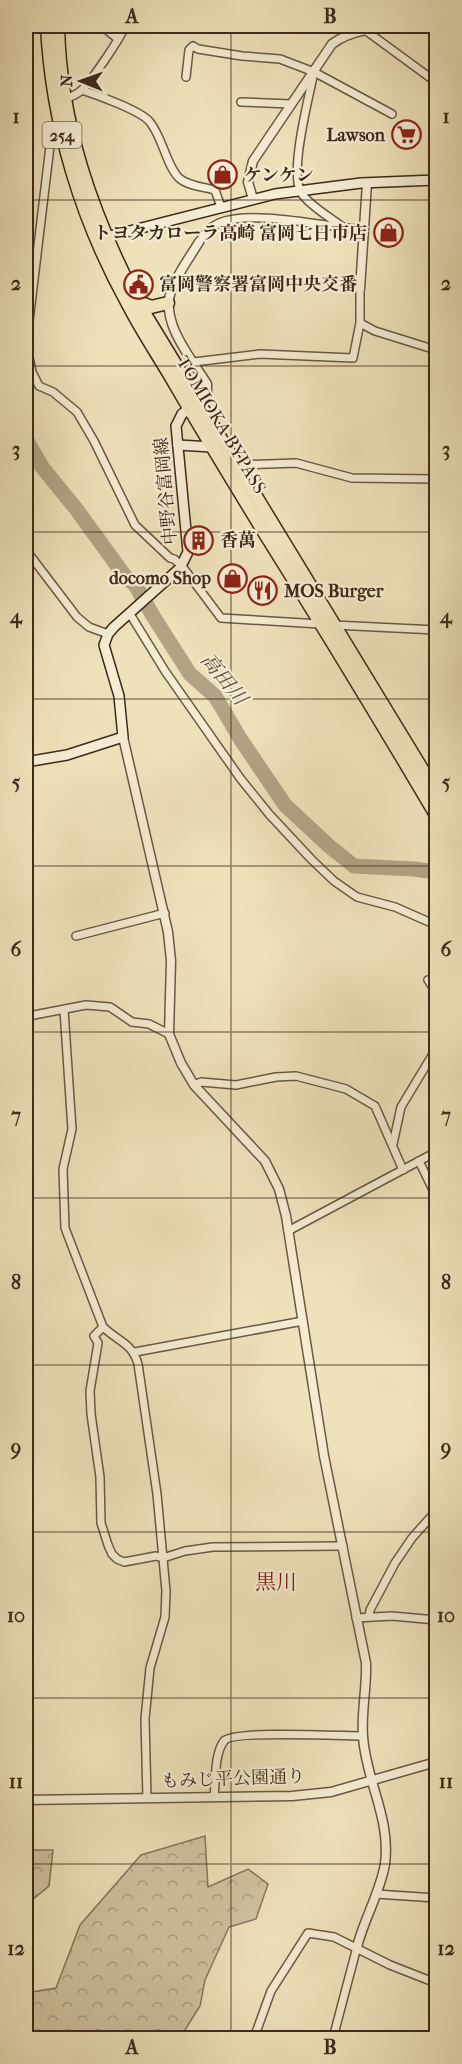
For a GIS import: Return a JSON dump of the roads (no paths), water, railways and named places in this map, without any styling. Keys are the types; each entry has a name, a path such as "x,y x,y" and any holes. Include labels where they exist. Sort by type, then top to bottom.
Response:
{"highway":[{"name":"TOMIOKA BYPASS","path":"47,26 52,79 62,134 81,199 195,405 212,447 436,792"},
{"name":"TOMIOKA BYPASS","path":"58,26 64,99 81,170 101,238 128,306 236,465 436,815"},
{"path":"137,301 151,307 168,303"}],"main road":[{"path":"101,238 253,199 300,190 367,183 436,180"},
{"name":"中野谷富岡線","path":"108,634 181,567 188,552 178,445 178,421 182,414 195,405"},
{"path":"178,445 212,447"},
{"path":"26,762 67,755 123,737 119,696 104,645 108,634"}],"street":[{"path":"102,26 118,39"},
{"path":"64,99 82,90 125,26"},
{"path":"342,26 347,35"},
{"path":"253,199 249,182 253,161 332,44 347,35 364,30 412,26"},
{"path":"364,30 436,82"},
{"path":"186,77 189,50 193,46 198,49 242,56 279,58 314,72 392,114"},
{"path":"314,72 297,167 300,190 307,199 345,229"},
{"path":"82,90 112,100 147,118 180,178 194,185 214,190 221,207"},
{"path":"241,102 291,104"},
{"path":"62,134 56,136 50,147 26,345 32,372 39,386 53,392 77,412 94,441 135,525 170,558 174,559 221,618 436,630"},
{"path":"194,362 260,354 353,358 360,323 367,183"},
{"path":"195,405 207,393 207,384 170,322 168,303 178,277 199,242 212,227 240,217 364,231"},
{"path":"360,323 375,331 436,350"},
{"path":"236,465 296,463 352,478 436,479"},
{"path":"26,550 76,617 89,627 108,634"},
{"path":"132,612 165,671 240,778 269,814 311,859 334,881 357,897 395,907 436,925"},
{"path":"123,737 165,913 171,961 170,1034 181,1063 194,1085 265,1161 279,1190 288,1231 324,1456 366,1663 367,1684 363,1709 363,1736 385,1825 385,1864 357,1947 333,2038"},
{"path":"76,936 165,913"},
{"path":"428,980 436,992"},
{"path":"26,1014 34,1015 86,1005 110,1007 132,1022 149,1024 170,1034"},
{"path":"64,1010 72,1129 63,1169 65,1228 103,1327 135,1352 157,1494 166,1591 165,1617 150,1668 145,1719 147,1798"},
{"path":"393,1144 401,1107 436,1049"},
{"path":"194,1085 201,1082 236,1085 276,1077 296,1076 346,1089 375,1106 404,1170"},
{"path":"288,1231 436,1152"},
{"path":"419,1161 436,1196"},
{"path":"135,1352 303,1321"},
{"path":"103,1327 94,1336 98,1342 90,1391 91,1414 100,1478 101,1523 108,1545 117,1559 124,1562 156,1556 163,1558 185,1551 213,1547 343,1546"},
{"path":"369,1616 395,1563 412,1538 436,1511"},
{"path":"356,1618 392,1616 436,1620"},
{"path":"214,1796 218,1755 226,1738 272,1735 363,1736"},
{"name":"もみじ平公園通り","path":"26,1800 291,1796 331,1792 436,1762"},
{"path":"376,1894 436,1898"},
{"path":"254,2038 271,1991 308,1933 334,1937 390,1965 436,1983"}],"waterway":[{"name":"高田川","path":"26,439 42,467 77,510 124,575 136,586 190,674 215,696 241,740 285,805 354,866 436,872"}],"place":[{"name":"Lawson","path":"406,135"},
{"name":"ケンケン","path":"223,175"},
{"name":"トヨタカローラ高崎 富岡七日市店","path":"388,233"},
{"name":"富岡警察署富岡中央交番","path":"138,284"},
{"name":"香萬","path":"199,540"},
{"name":"docomo Shop","path":"232,578"},
{"name":"MOS Burger","path":"263,591"}],"district":[{"name":"黒川","path":"276,1582"}]}
